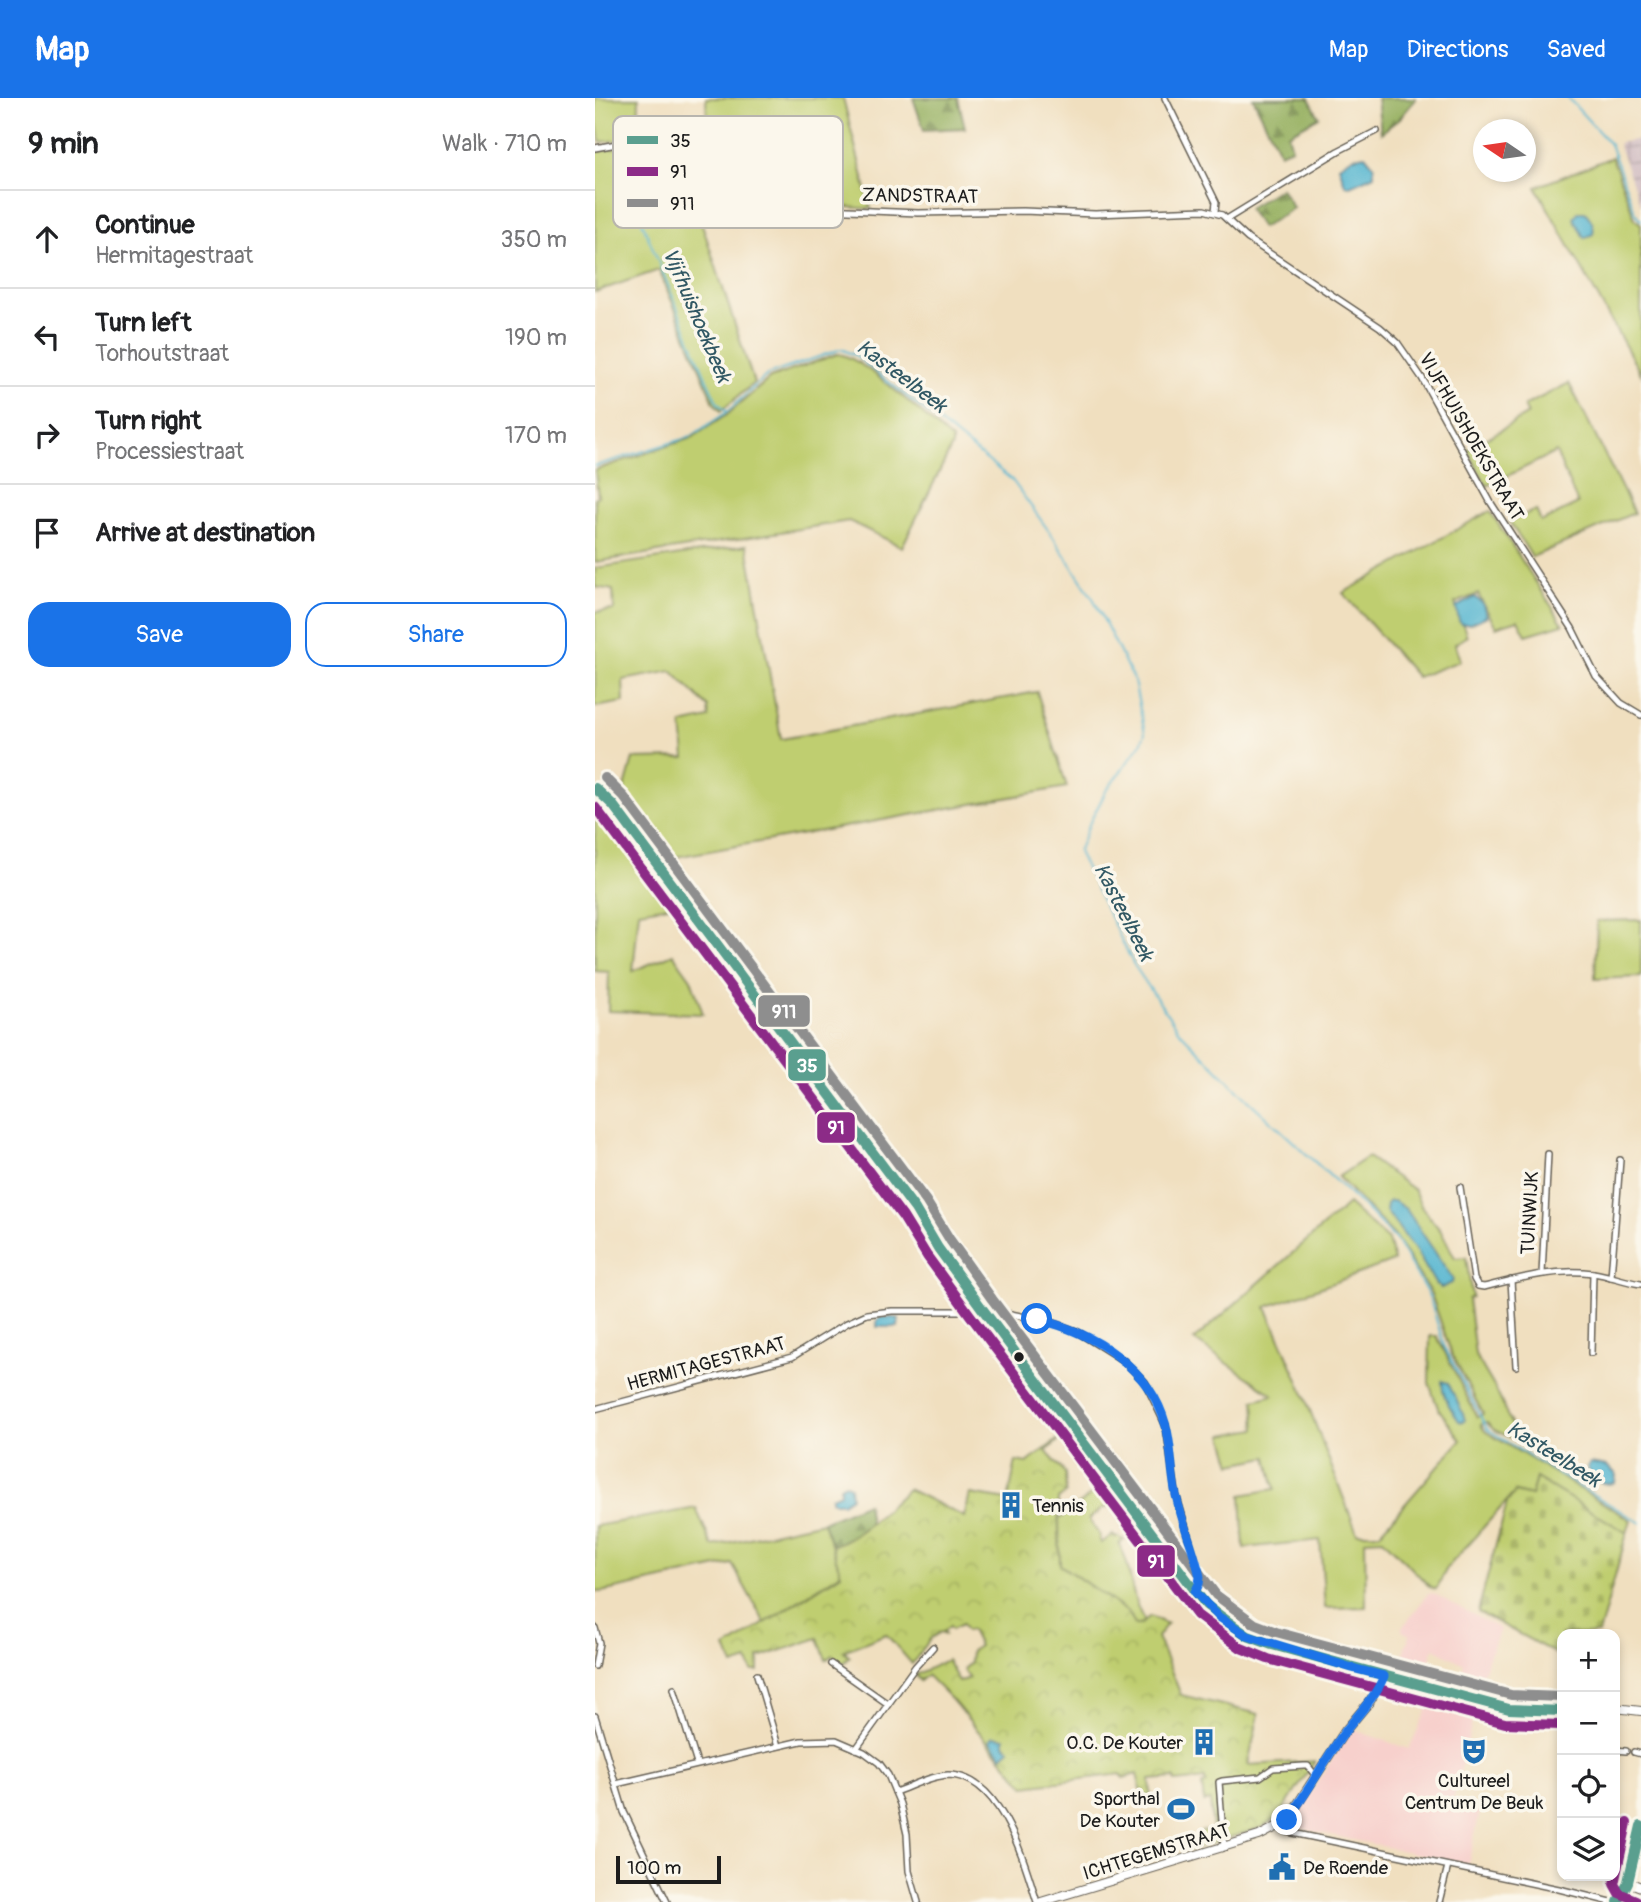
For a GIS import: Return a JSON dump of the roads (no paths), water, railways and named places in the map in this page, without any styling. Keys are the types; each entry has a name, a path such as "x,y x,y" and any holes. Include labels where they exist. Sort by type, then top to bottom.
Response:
{"street":[{"path":"1164,98 1216,202 1215,211"},
{"path":"1227,219 1338,151 1377,131"},
{"name":"ZANDSTRAAT","path":"595,148 613,145"},
{"name":"ZANDSTRAAT","path":"843,210 1095,214 1215,211"},
{"name":"VIJFHUISHOEKSTRAAT","path":"1215,211 1248,239 1380,327 1401,347 1438,404 1491,503 1571,628 1596,676 1608,691 1641,715"},
{"path":"595,788 613,805 915,1209 938,1248 981,1307 1195,1592 1219,1617 1248,1636 1352,1668 1509,1709 1557,1711"},
{"name":"TUINWIJK","path":"1542,1274 1548,1154"},
{"path":"1611,1277 1621,1160"},
{"name":"TUINWIJK","path":"1460,1187 1475,1283 1484,1287 1563,1271 1593,1273 1641,1284"},
{"path":"1591,1353 1593,1273"},
{"name":"TUINWIJK","path":"1511,1280 1516,1366"},
{"name":"HERMITAGESTRAAT","path":"595,1409 783,1360 867,1314 892,1311 977,1311 981,1307"},
{"path":"989,1317 1006,1313 1064,1326 1109,1351 1140,1375 1166,1426 1175,1494 1200,1577 1195,1592"},
{"path":"595,1628 599,1643 595,1666"},
{"path":"856,1749 915,1667 933,1647"},
{"path":"831,1664 888,1704"},
{"path":"757,1675 778,1745"},
{"path":"1384,1676 1370,1701 1345,1731 1280,1827 1287,1832 1611,1902"},
{"path":"674,1689 697,1764"},
{"path":"1620,1709 1641,1711"},
{"path":"595,1716 624,1812 667,1902"},
{"path":"616,1784 778,1745 836,1740 879,1763 888,1775 907,1834 909,1871 918,1902"},
{"path":"1620,1750 1626,1751"},
{"path":"1224,1847 1219,1782 1259,1777 1273,1768 1308,1766 1315,1775"},
{"path":"895,1792 947,1775 973,1782 986,1793 1007,1824 1039,1902"},
{"path":"1618,1902 1628,1882 1641,1826"},
{"name":"ICHTEGEMSTRAAT","path":"1039,1902 1224,1847 1280,1827"},
{"path":"1439,1902 1448,1867"},
{"path":"1628,1882 1641,1887"}],"water":[{"path":"1365,155 1374,166 1374,175 1350,186 1345,185 1339,166 1353,157"},
{"path":"1578,212 1585,212 1593,225 1593,234 1584,238 1574,218"},
{"path":"1475,597 1482,603 1487,616 1470,624 1462,624 1456,607"},
{"path":"1390,1201 1406,1209 1453,1279 1452,1283 1441,1288 1436,1285 1416,1251 1386,1211"},
{"path":"881,1317 899,1318 898,1327 877,1327 877,1320"},
{"path":"1442,1381 1448,1383 1465,1420 1463,1422 1459,1421 1447,1402"},
{"path":"1590,1463 1607,1466 1616,1474 1615,1483 1606,1484 1595,1479 1587,1467"},
{"path":"845,1483 850,1486 851,1497 842,1503 835,1503 831,1497 840,1493 840,1486"},
{"path":"993,1736 1005,1738 1005,1744 1010,1749 1002,1756 990,1740"}],"waterway":[{"path":"1568,98 1610,144 1635,212 1641,220"},
{"name":"Vijfhuishoekbeek","path":"645,228 707,380 717,402 726,411"},
{"name":"Kasteelbeek","path":"595,466 690,437 727,412 767,375 841,349 855,355 1012,480 1094,600 1134,681 1145,733 1141,744 1106,791 1078,852 1134,965 1178,1030 1396,1240 1429,1296 1445,1348 1487,1429 1641,1523"}],"place":[{"name":"Tennis","path":"1011,1505"},
{"name":"O.C. De Kouter","path":"1204,1742"},
{"name":"Cultureel Centrum De Beuk","path":"1474,1751"},
{"name":"Sporthal De Kouter","path":"1181,1809"},
{"name":"De Roende","path":"1282,1867"}]}
